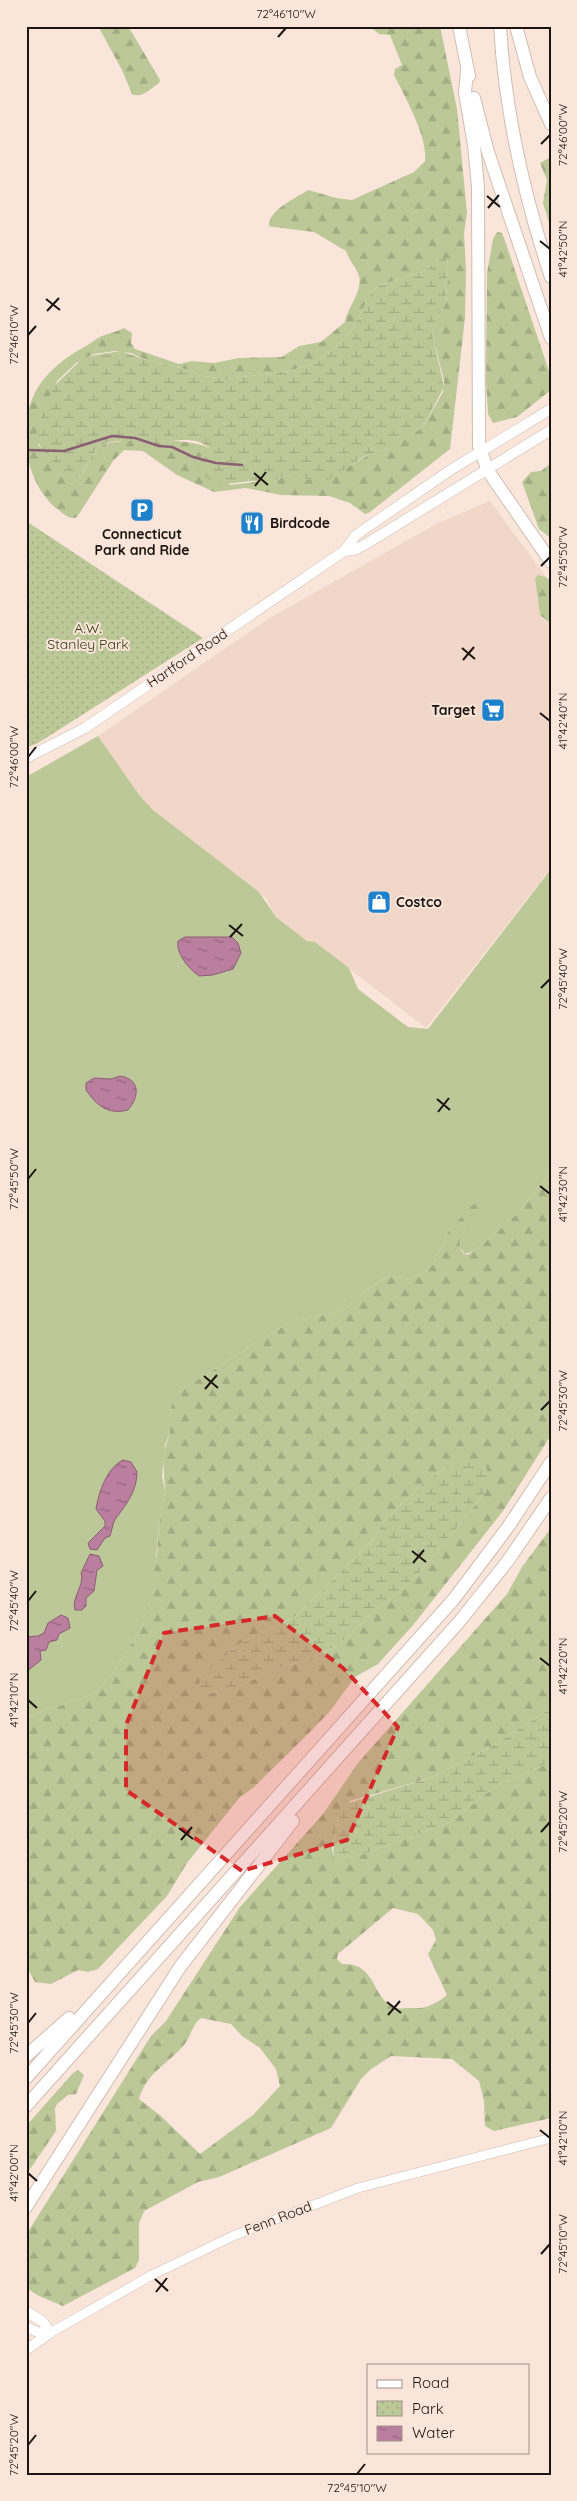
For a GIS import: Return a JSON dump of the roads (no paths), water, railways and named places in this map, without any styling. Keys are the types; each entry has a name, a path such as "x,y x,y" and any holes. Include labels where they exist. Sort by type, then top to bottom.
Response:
{"highway":[{"path":"460,26 467,70 488,152 551,338"},
{"path":"500,26 505,80 516,151 534,226 551,278"},
{"path":"516,26 530,77 551,124"},
{"path":"467,70 465,93 474,145 478,187 478,436 480,452 487,470 551,562"},
{"path":"26,2078 454,1599 508,1527 551,1462"},
{"path":"26,2106 484,1592 551,1498"},
{"path":"26,2207 184,1961 274,1843 342,1764 366,1726"},
{"path":"26,2056 114,1979"}],"main road":[{"name":"Hartford Road","path":"26,758 85,728 344,551 356,535 480,452 550,410"},
{"name":"Hartford Road","path":"344,551 362,546 551,430"},
{"path":"26,2311 43,2322 50,2333 40,2334 26,2328"},
{"name":"Fenn Road","path":"26,2350 50,2333"}],"street":[{"name":"Fenn Road","path":"50,2333 152,2275 232,2236 358,2188 551,2138"}],"water":[{"path":"185,937 232,937 238,943 241,953 233,969 213,975 199,976 187,965 179,951 178,941"},
{"path":"120,1076 131,1081 136,1089 135,1099 128,1110 115,1111 104,1108 94,1101 86,1090 86,1083 94,1078 111,1079"},
{"path":"123,1460 131,1462 137,1472 133,1491 115,1520 110,1536 105,1538 97,1550 90,1549 88,1543 105,1526 105,1521 96,1509 99,1495 108,1474"},
{"path":"90,1554 99,1556 103,1566 97,1570 94,1591 86,1598 86,1606 82,1610 75,1610 74,1605 82,1578 81,1573"},
{"path":"61,1615 68,1618 70,1628 59,1634 57,1640 49,1642 46,1650 40,1651 41,1660 26,1672 26,1637 38,1636 44,1633 48,1623"}],"waterway":[{"path":"27,450 64,451 112,436 135,438 159,446 172,447 193,457 216,463 242,465"}],"place":[{"name":"Connecticut Park and Ride","path":"142,510"},
{"name":"Birdcode","path":"252,523"},
{"name":"Target","path":"493,710"},
{"name":"Costco","path":"379,902"}],"park label":[{"name":"A.W. Stanley Park","path":"88,636"}]}
